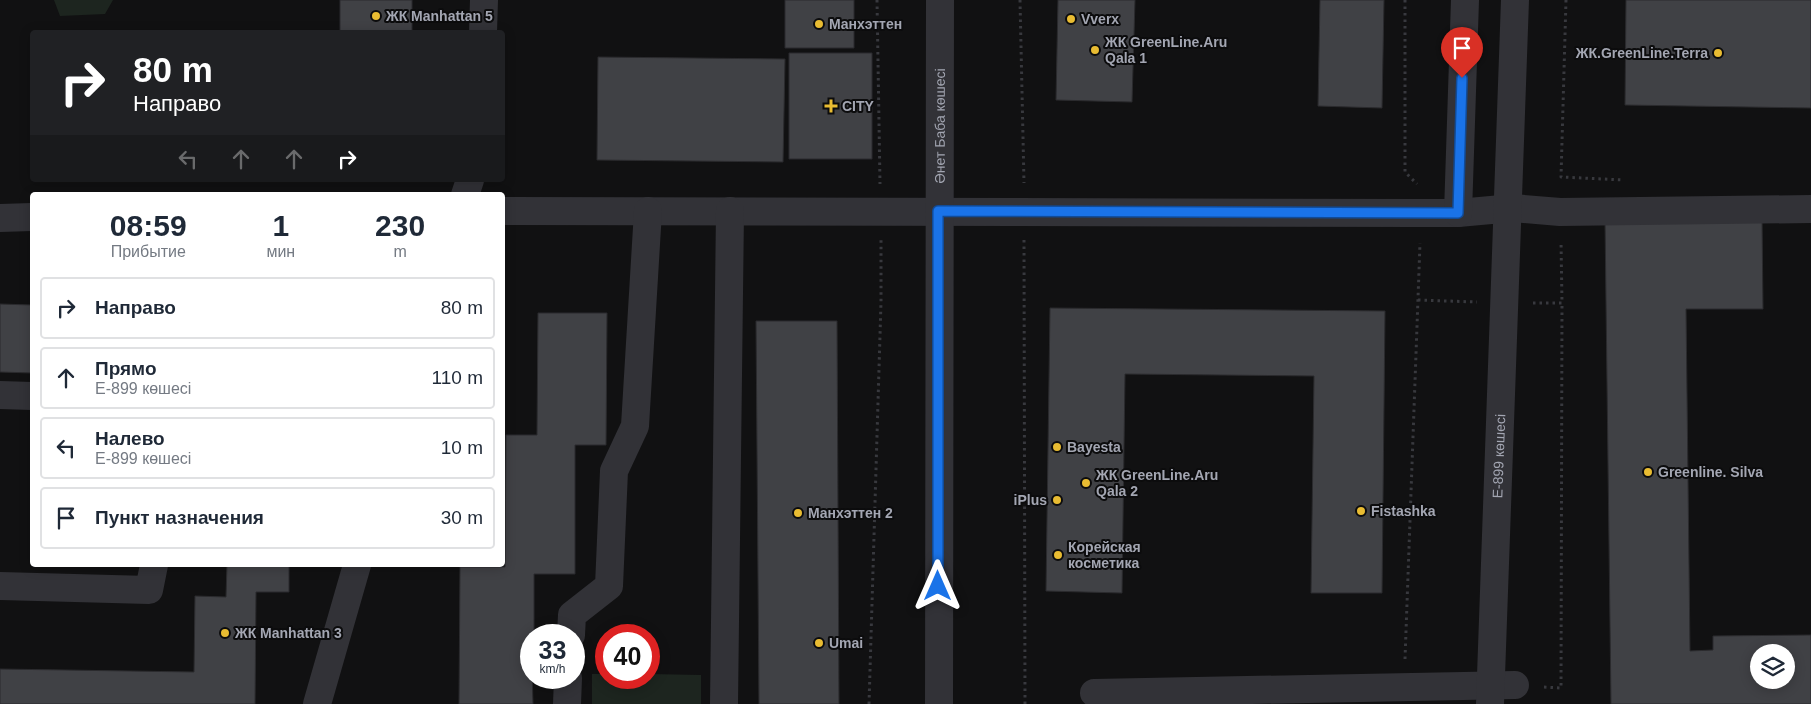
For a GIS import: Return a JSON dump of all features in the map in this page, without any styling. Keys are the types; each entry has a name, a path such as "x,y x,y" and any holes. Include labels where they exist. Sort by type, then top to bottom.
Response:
{"street":[{"path":"483,30 484,0"},
{"name":"Әнет Баба көшесі","path":"939,704 938,211 940,0"},
{"path":"1458,213 1464,0"},
{"name":"Е-899 көшесі","path":"1499,691 1507,209 1515,0"},
{"path":"505,211 1024,211 1421,214 1507,209 1560,212 1811,209"},
{"path":"572,624 572,615 609,586 614,471 634,426 648,211"},
{"path":"724,704 730,211"},
{"path":"0,218 30,218"},
{"path":"0,395 30,396"},
{"path":"0,586 149,590 154,567"},
{"path":"317,704 356,567"},
{"path":"1094,693 1404,687 1499,691"},
{"path":"567,704 568,689"}],"path":[{"path":"869,704 881,302 877,0"},
{"path":"1020,0 1024,211 1025,704"},
{"path":"1404,687 1422,189 1405,172 1405,0"},
{"path":"1566,0 1560,177 1632,180"},
{"path":"1499,691 1561,688 1562,303"}],"shaded area":[{"path":"54,0 113,0 105,14 60,16"},
{"path":"592,674 595,674 595,689 660,689 660,674 701,675 701,704 592,704"}],"building":[{"name":"ЖК Manhattan 5","path":"340,0 412,0 412,30 340,30"},
{"name":"Манхэттен","path":"785,0 854,0 854,48 785,48"},
{"name":"ЖК GreenLine.Aru Qala 1","path":"1058,0 1135,0 1132,102 1056,100"},
{"path":"1320,0 1384,0 1382,108 1318,106"},
{"name":"ЖК.GreenLine.Terra","path":"1626,0 1811,0 1811,108 1625,105"},
{"name":"CITY","path":"789,53 872,53 872,159 789,159"},
{"path":"598,57 785,59 783,162 597,160"},
{"name":"Greenline. Silva","path":"1762,218 1763,309 1686,309 1690,651 1713,650 1713,636 1811,635 1811,704 1611,704 1605,220"},
{"path":"0,304 30,305 30,373 0,372"},
{"name":"ЖК GreenLine.Aru Qala 2","path":"1050,308 1385,311 1382,593 1311,593 1314,376 1125,374 1122,593 1046,591"},
{"path":"538,313 607,313 606,445 575,445 575,574 534,574 534,624 520,624 520,689 533,689 533,704 459,704 460,567 505,567 506,435 537,435"},
{"name":"Манхэттен 2","path":"756,321 837,321 839,704 759,704"},
{"name":"ЖК Manhattan 3","path":"227,567 289,567 289,592 256,592 255,704 0,704 0,669 194,672 195,596 226,597"}],"place":[{"name":"ЖК Manhattan 5","path":"376,16"},
{"name":"Vverx","path":"1071,19"},
{"name":"Манхэттен","path":"819,24"},
{"name":"ЖК GreenLine.Aru Qala 1","path":"1095,50"},
{"name":"ЖК.GreenLine.Terra","path":"1718,53"},
{"name":"CITY","path":"831,106"},
{"name":"Bayesta","path":"1057,447"},
{"name":"Greenline. Silva","path":"1648,472"},
{"name":"ЖК GreenLine.Aru Qala 2","path":"1086,483"},
{"name":"iPlus","path":"1057,500"},
{"name":"Fistashka","path":"1361,511"},
{"name":"Манхэттен 2","path":"798,513"},
{"name":"Корейская косметика","path":"1058,555"},
{"name":"ЖК Manhattan 3","path":"225,633"},
{"name":"Umai","path":"819,643"}],"route":[{"path":"938,586 938,211 1458,213 1462,78"}]}
